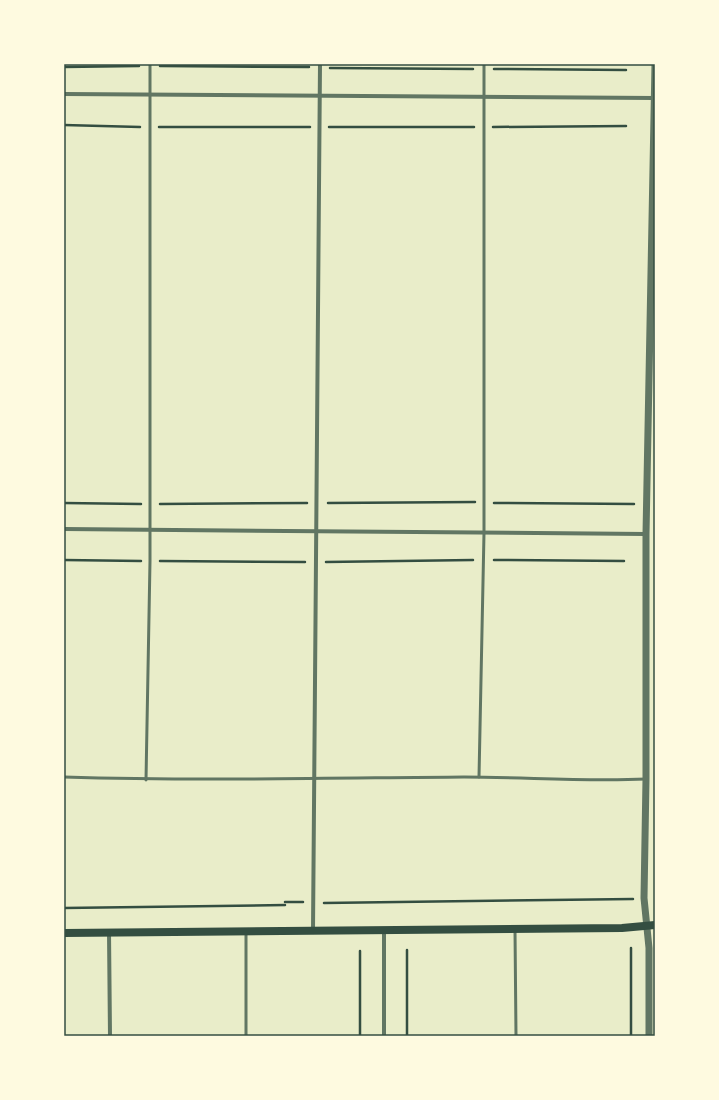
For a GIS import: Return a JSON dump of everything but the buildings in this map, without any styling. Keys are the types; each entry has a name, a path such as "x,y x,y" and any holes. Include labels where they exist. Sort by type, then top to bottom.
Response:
{"main road":[{"path":"64,933 622,928 651,926"}],"street":[{"path":"649,1036 649,948 651,926 644,898 646,779 646,534 652,374 654,64"},
{"path":"313,931 320,66"},
{"path":"64,94 654,98"},
{"path":"64,530 646,534"},
{"path":"384,930 384,1036"},
{"path":"109,932 110,1036"}],"lane":[{"path":"479,777 484,560 484,64"},
{"path":"146,780 150,561 150,65"},
{"path":"64,777 146,780 479,777 622,780 646,779"},
{"path":"515,929 516,1036"},
{"path":"246,931 246,1036"}],"path":[{"path":"64,67 150,65 626,70"},
{"path":"64,125 150,127 626,126"},
{"path":"64,503 149,504 484,502 647,504"},
{"path":"64,560 316,562 484,560 624,562"},
{"path":"64,908 285,904 314,902 644,898"},
{"path":"631,948 631,1036"},
{"path":"360,950 360,1036"},
{"path":"407,950 407,1036"}]}
